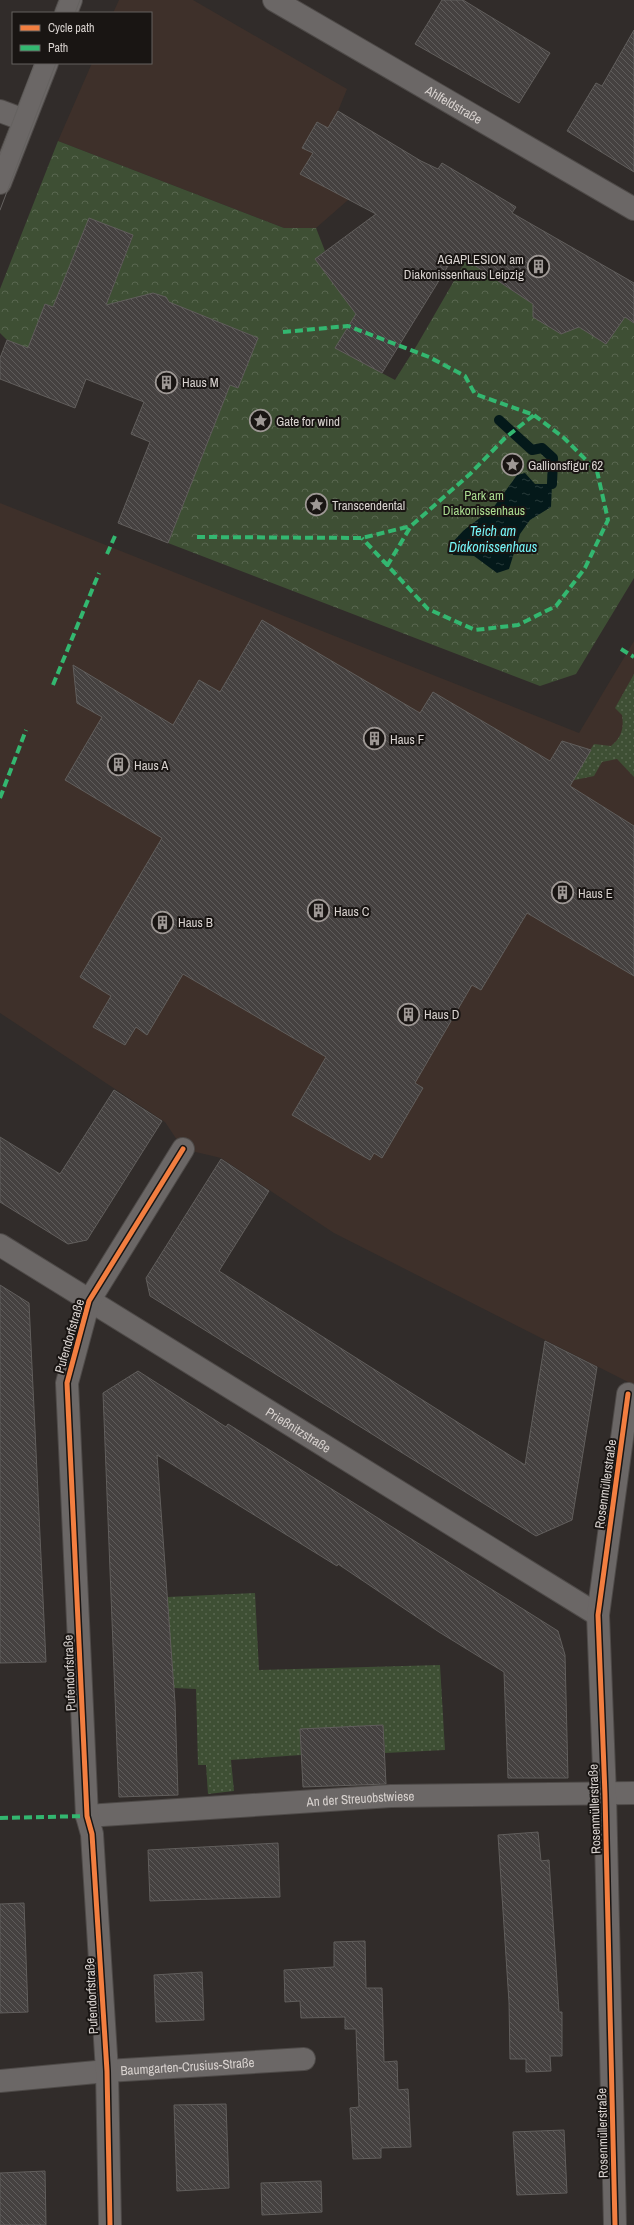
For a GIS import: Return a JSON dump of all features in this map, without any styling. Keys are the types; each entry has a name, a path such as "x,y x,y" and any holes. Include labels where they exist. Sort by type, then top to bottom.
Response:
{"street":[{"path":"66,12 71,0"},
{"name":"Ahlfeldstraße","path":"274,0 634,209"},
{"path":"0,183 47,64"},
{"path":"0,111 24,120"},
{"name":"Pufendorfstraße","path":"110,2225 106,2071 92,1834 87,1816 67,1383 89,1301 183,1149"},
{"name":"Prießnitzstraße","path":"0,1245 598,1615"},
{"name":"Rosenmüllerstraße","path":"615,2225 605,1795 598,1615 628,1394"},
{"name":"An der Streuobstwiese","path":"87,1816 391,1796 605,1795 634,1793"},
{"name":"Baumgarten-Crusius-Straße","path":"0,2081 106,2071 304,2059"}],"shaded area":[{"path":"119,0 193,0 347,89 338,111 385,139 348,200 316,228 284,228 58,141 92,64 152,64 152,12 113,12"},
{"path":"0,503 579,733 634,641 634,1385 334,1233 221,1158 183,1149 165,1122 0,1013"}],"green space":[{"name":"Park am Diakonissenhaus","path":"58,141 284,228 316,228 325,251 315,259 356,314 335,348 395,380 466,260 533,304 534,317 561,334 579,327 606,344 625,317 634,323 634,578 576,674 540,686 168,543 230,385 238,388 258,338 193,312 176,355 99,324 133,236 89,218 53,307 45,304 28,348 7,340 0,333 0,289"},
{"path":"634,674 634,777 617,759 602,762 594,776 570,781 594,744 611,746 620,736 623,724 622,715 615,708"},
{"path":"255,1593 259,1670 440,1665 445,1750 385,1753 383,1725 300,1729 301,1755 231,1760 234,1791 208,1794 206,1765 198,1765 196,1689 174,1688 167,1597"}],"water":[{"name":"Teich am Diakonissenhaus","path":"525,473 535,484 552,484 551,507 530,520 520,534 509,569 497,573 474,556 453,555 449,546 464,530 493,508 517,475"}],"building":[{"path":"442,0 463,0 550,53 519,103 415,44"},
{"path":"634,30 634,172 567,131 596,83 602,86"},
{"name":"AGAPLESION am Diakonissenhaus Leipzig","path":"338,111 421,161 438,169 442,163 516,207 512,213 634,283 634,323 625,317 606,344 579,327 561,334 533,317 533,304 456,253 382,373 335,348 356,314 315,259 376,214 300,174 313,153 302,148 317,122 328,128"},
{"name":"Haus M","path":"89,218 133,235 106,305 153,293 166,297 169,302 258,338 238,388 230,385 168,543 118,523 150,442 131,434 144,402 86,379 75,408 0,379 0,358 7,340 28,348 45,304 53,307"},
{"path":"262,620 420,713 433,692 550,761 562,741 591,750 570,786 634,826 634,976 527,913 481,990 472,985 415,1083 423,1088 382,1158 374,1153 370,1160 292,1115 326,1057 183,974 147,1035 136,1027 125,1045 93,1027 111,996 80,977 162,838 65,780 102,717 77,703 73,665 173,725 199,680 220,692"},
{"path":"114,1090 162,1121 87,1240 68,1244 0,1202 0,1137 60,1174"},
{"path":"221,1159 269,1191 219,1271 525,1465 545,1341 597,1367 572,1520 536,1536 150,1296 146,1278"},
{"path":"0,1285 29,1303 46,1662 0,1663"},
{"path":"138,1371 226,1427 228,1424 558,1631 565,1655 568,1778 508,1778 504,1672 439,1632 338,1564 337,1566 157,1455 175,1703 178,1795 119,1797 103,1393"},
{"path":"383,1725 386,1784 303,1787 300,1729"},
{"path":"538,1832 541,1861 549,1860 559,2012 562,2012 562,2056 550,2056 551,2071 526,2072 526,2059 510,2059 509,2002 498,1835"},
{"path":"278,1843 280,1897 150,1901 148,1850"},
{"path":"24,1903 28,2012 0,2013 0,1904"},
{"path":"365,1941 366,1988 382,1988 384,2062 397,2061 398,2090 408,2089 411,2147 381,2148 381,2158 353,2159 350,2108 359,2107 356,2029 345,2029 345,2017 301,2018 300,2001 285,2002 284,1970 334,1967 334,1942"},
{"path":"202,1972 204,2020 156,2022 154,1975"},
{"path":"226,2104 229,2188 177,2191 174,2105"},
{"path":"564,2130 567,2193 517,2195 513,2132"},
{"path":"45,2171 46,2225 0,2225 0,2173"},
{"path":"321,2181 322,2212 262,2215 261,2183"}],"waterway":[{"path":"499,420 532,450 542,448 553,458 552,484"}],"tram line":[{"path":"55,12 60,0"},
{"path":"75,12 80,0"},
{"path":"0,155 35,64"},
{"path":"0,210 56,64"}],"marked path":[{"path":"283,332 348,326 429,357 465,376 475,394 534,415 564,438 597,471 608,520 585,568 556,606 518,625 475,630 428,609 362,538"},
{"path":"387,566 411,526 470,474 505,438 534,415"},
{"path":"197,537 362,538 411,526"},
{"path":"107,554 115,536"},
{"path":"53,685 99,573"},
{"path":"621,649 634,657"},
{"path":"0,798 26,730"},
{"path":"0,1818 87,1816"}],"cycle path":[{"path":"110,2225 107,2071 92,1834 87,1816 67,1383 89,1301 183,1149"},
{"path":"615,2225 605,1795 598,1615 628,1394"}],"place":[{"name":"AGAPLESION am Diakonissenhaus Leipzig","path":"539,266"},
{"name":"Haus M","path":"167,382"},
{"name":"Gate for wind","path":"261,421"},
{"name":"Gallionsfigur 62","path":"513,465"},
{"name":"Transcendental","path":"317,505"},
{"name":"Haus F","path":"375,739"},
{"name":"Haus A","path":"118,765"},
{"name":"Haus E","path":"563,893"},
{"name":"Haus C","path":"318,911"},
{"name":"Haus B","path":"163,922"},
{"name":"Haus D","path":"408,1014"}]}
